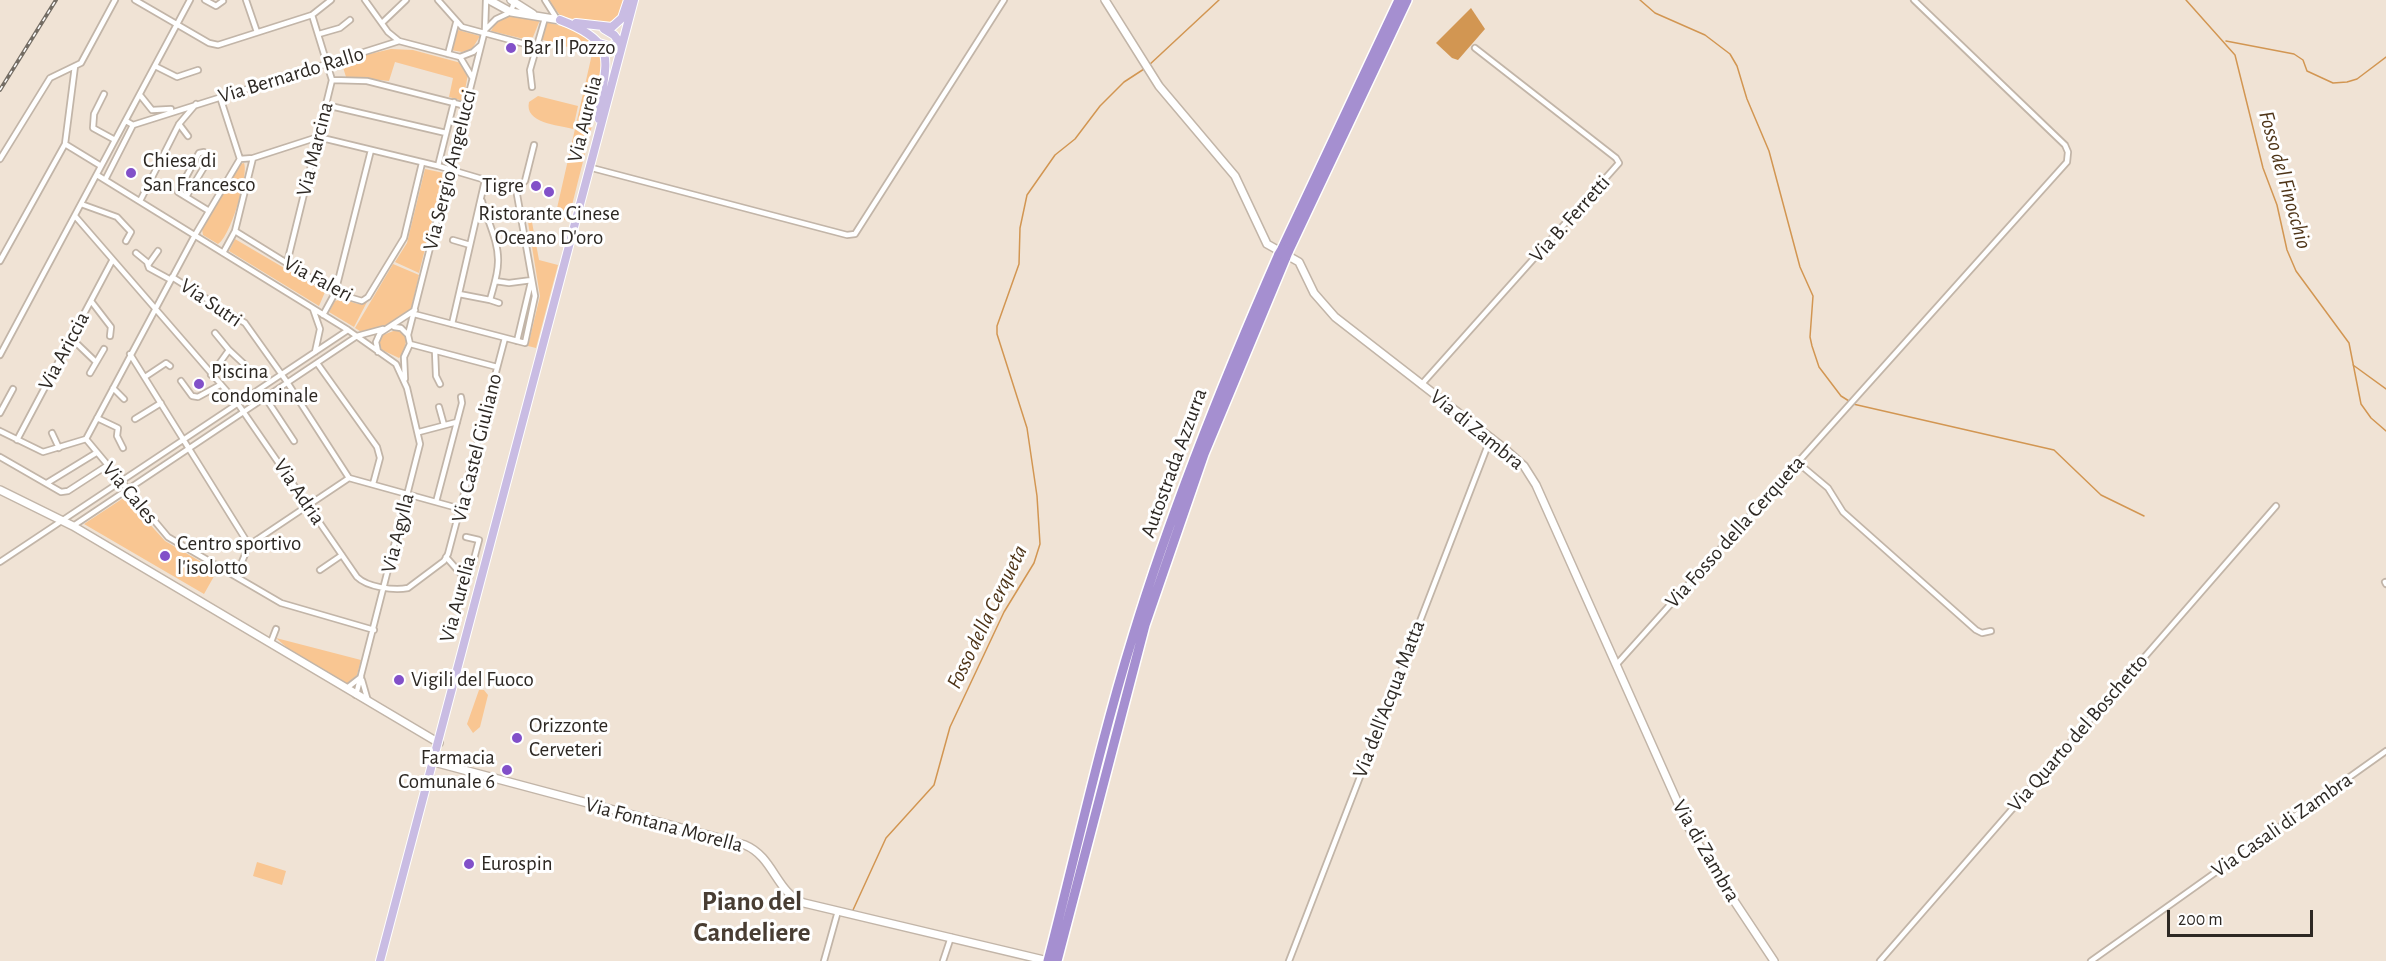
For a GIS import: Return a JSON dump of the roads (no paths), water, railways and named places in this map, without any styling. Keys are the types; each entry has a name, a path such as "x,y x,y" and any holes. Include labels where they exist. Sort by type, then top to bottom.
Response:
{"highway":[{"name":"Autostrada Azzurra","path":"1048,961 1121,678 1150,582 1196,451 1399,0"},
{"name":"Autostrada Azzurra","path":"1057,961 1149,616 1208,445 1284,253 1407,0"}],"main road":[{"path":"558,20 610,28 618,23 631,0"},
{"name":"Via Aurelia","path":"380,961 569,246 599,118 631,0"},
{"name":"Via Aurelia","path":"569,246 592,168 631,0"},
{"path":"558,20 588,32 598,42 609,46 620,43"},
{"path":"597,145 620,43 614,35 600,28"},
{"path":"598,42 607,70 599,118"}],"street":[{"path":"0,159 50,78 81,63 115,0"},
{"path":"135,0 213,44 312,15 331,0"},
{"path":"0,355 190,0"},
{"path":"205,0 216,6 223,1"},
{"path":"246,0 257,32"},
{"path":"365,0 399,41 460,57 473,52 481,45"},
{"path":"382,23 406,0"},
{"path":"438,0 456,23 469,31 485,32 536,47"},
{"path":"488,0 511,12 558,20"},
{"name":"Via Sergio Angelucci","path":"408,335 485,32 488,0"},
{"path":"545,0 558,20"},
{"path":"592,168 847,235 855,234 1004,0"},
{"name":"Via di Zambra","path":"1105,0 1147,67 1235,176 1267,244 1299,262 1314,293 1327,309 1519,460 1533,480 1695,839 1774,961"},
{"name":"Via Fosso della Cerqueta","path":"1617,664 2057,174 2068,158 2065,145 1914,0"},
{"path":"511,12 513,1 541,17"},
{"path":"485,32 497,18 511,12"},
{"name":"Via Marcina","path":"287,263 332,80 312,15"},
{"path":"532,87 530,72 541,17"},
{"path":"319,34 340,28 350,20"},
{"path":"448,54 456,23"},
{"name":"Via Bernardo Rallo","path":"133,125 399,41"},
{"name":"Via B. Ferretti","path":"1421,385 1619,163 1616,158 1475,48"},
{"path":"460,57 473,78"},
{"path":"0,261 65,144 75,66"},
{"path":"155,66 177,77 198,70"},
{"path":"332,80 367,81 466,106"},
{"path":"104,94 94,114 93,128 115,140"},
{"name":"Via Bernardo Rallo","path":"140,95 152,110 182,108"},
{"path":"0,431 44,452 86,440 195,235 240,159 220,97"},
{"path":"438,166 454,102"},
{"path":"140,201 178,124 196,104"},
{"path":"326,105 446,133"},
{"path":"105,180 133,125 126,121"},
{"path":"178,124 188,136"},
{"path":"240,159 253,158 318,137 450,169 516,189"},
{"path":"65,144 101,166"},
{"path":"516,189 525,181 534,145"},
{"path":"323,315 335,293 371,150"},
{"path":"186,197 209,159 207,153 199,153 178,192 186,197 209,211"},
{"path":"222,253 235,231 253,158"},
{"name":"Via Faleri","path":"235,231 335,293 356,301 368,297 404,238 422,163"},
{"path":"97,175 357,336 399,369 407,388"},
{"path":"452,324 485,180"},
{"path":"73,526 357,336 391,326 415,312 525,343 535,302 516,189"},
{"path":"481,198 497,247 498,264 490,300"},
{"path":"81,204 117,217 131,232 126,241"},
{"name":"Via Adria","path":"75,216 238,404 361,581 385,587"},
{"path":"453,240 470,245"},
{"path":"148,265 158,251"},
{"name":"Via Sutri","path":"136,253 149,268 172,279 245,323 287,382 349,478"},
{"name":"Via Ariccia","path":"17,440 112,261"},
{"path":"495,281 509,284 532,280"},
{"path":"517,341 532,280"},
{"path":"459,294 499,303"},
{"path":"91,301 111,327 110,336"},
{"path":"313,309 320,329 315,352"},
{"path":"391,326 401,328 408,335 410,344 404,357 407,388"},
{"path":"378,351 376,342 383,329"},
{"path":"0,562 348,330"},
{"path":"214,333 244,364"},
{"path":"71,338 96,362"},
{"name":"Via Castel Giuliano","path":"466,537 479,540 468,582 446,557 461,509 505,338"},
{"path":"410,344 497,367"},
{"path":"90,373 104,349"},
{"path":"211,375 229,350"},
{"path":"435,351 436,379 440,384"},
{"path":"130,354 249,545"},
{"path":"391,361 404,357"},
{"path":"145,377 166,363 170,366"},
{"path":"317,363 377,447 380,458 373,484"},
{"path":"181,381 192,396 198,397 220,385"},
{"path":"113,388 124,399"},
{"name":"Via Agylla","path":"356,695 420,444 407,388"},
{"path":"0,413 13,389"},
{"path":"265,397 294,441"},
{"path":"436,502 462,404 461,397"},
{"path":"135,419 161,403"},
{"path":"439,407 444,425"},
{"path":"97,418 118,428 117,436 123,448"},
{"path":"419,432 457,422"},
{"path":"52,433 59,448"},
{"name":"Via dell'Acqua Matta","path":"1289,961 1491,437"},
{"name":"Via Cales","path":"86,440 168,537 285,605 374,630"},
{"path":"47,483 96,453"},
{"path":"0,457 61,492 68,491 108,465"},
{"path":"1797,462 1828,489 1843,512 1976,630 1982,633 1990,631"},
{"path":"236,576 249,545 349,478 461,509"},
{"path":"0,490 73,526 439,743"},
{"name":"Via Quarto del Boschetto","path":"1880,961 2276,506"},
{"path":"320,570 342,555"},
{"path":"385,587 408,588 446,557"},
{"path":"271,642 276,629"},
{"path":"346,688 361,677 368,701"},
{"name":"Via Casali di Zambra","path":"2091,961 2386,751"},
{"name":"Via Fontana Morella","path":"434,762 745,845 764,856 792,898 1048,961"},
{"path":"824,961 838,911"},
{"path":"943,961 951,937"}],"waterway":[{"name":"Fosso della Cerqueta","path":"1148,66 1219,0"},
{"path":"1640,0 1655,13 1705,35 1730,54 1737,66 1747,99 1769,151 1800,267 1813,296 1810,337 1819,367 1841,396 1849,401"},
{"name":"Fosso del Finocchio","path":"2186,0 2235,55 2263,168 2277,205 2287,250 2296,271 2349,343 2361,404 2371,418 2386,431"},
{"path":"2226,41 2294,54 2303,60 2307,71 2333,83 2357,79 2386,57"},
{"name":"Fosso della Cerqueta","path":"853,910 886,838 934,785 950,727 1004,612 1034,563 1040,544 1037,496 1027,428 997,334 997,326 1019,264 1020,228 1027,195 1055,155 1075,139 1100,106 1124,82 1144,69"},
{"path":"2353,365 2386,389"},
{"path":"1853,404 2054,450 2101,495 2144,516"}],"railway":[{"path":"0,90 56,0"}],"place":[{"name":"Bar Il Pozzo","path":"511,48"},
{"name":"Chiesa di San Francesco","path":"131,173"},
{"name":"Tigre","path":"536,186"},
{"name":"Ristorante Cinese Oceano D'oro","path":"549,192"},
{"name":"Piscina condominale","path":"199,384"},
{"name":"Centro sportivo l'isolotto","path":"165,556"},
{"name":"Vigili del Fuoco","path":"399,680"},
{"name":"Orizzonte Cerveteri","path":"517,738"},
{"name":"Farmacia Comunale 6","path":"507,770"},
{"name":"Eurospin","path":"469,864"}],"district":[{"name":"Piano del Candeliere","path":"752,918"}]}
